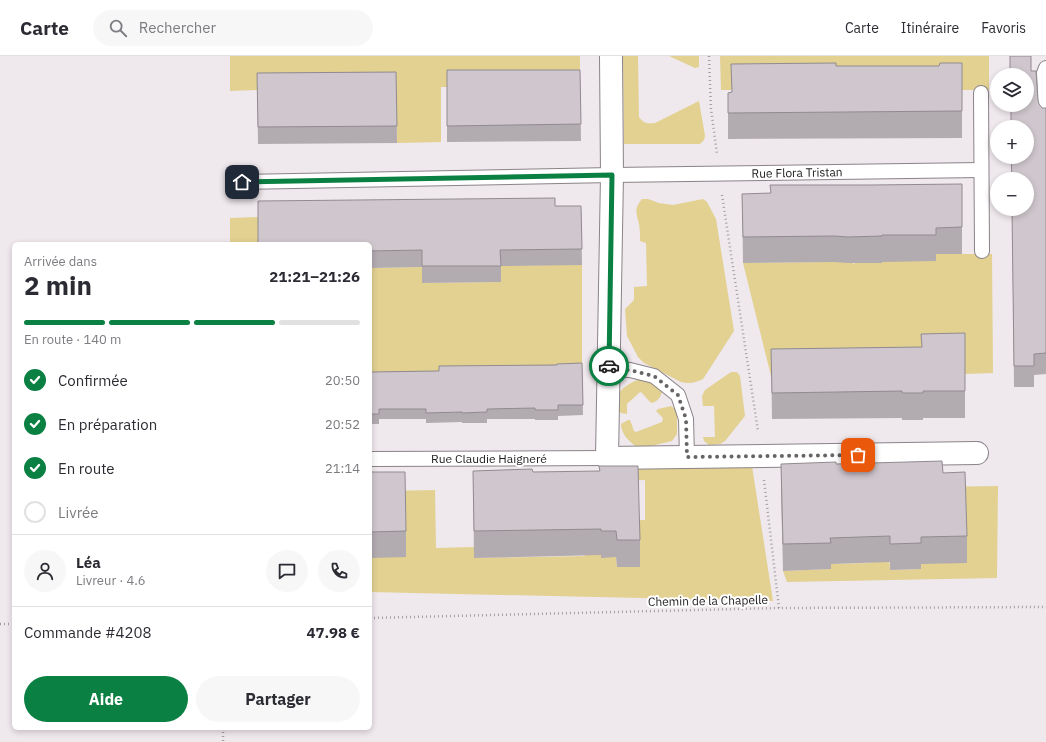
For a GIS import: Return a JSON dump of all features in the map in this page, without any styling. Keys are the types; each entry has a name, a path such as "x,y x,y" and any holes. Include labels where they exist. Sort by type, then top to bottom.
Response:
{"street":[{"path":"611,56 612,175 607,458 977,454"}],"lane":[{"path":"1046,68 1044,73 1046,121"},
{"path":"981,93 982,251"},
{"name":"Rue Flora Tristan","path":"242,182 981,170"},
{"path":"609,369 630,370 654,376 678,395 686,419 687,457"},
{"name":"Rue Claudie Haigneré","path":"372,459 607,458"}],"path":[{"path":"709,56 711,109 719,174 761,456 779,608"},
{"name":"Chemin de la Chapelle","path":"372,618 779,608 1046,607"},
{"path":"0,624 12,624"},
{"path":"223,730 223,742"}],"shaded area":[{"path":"230,56 580,56 580,86 441,87 441,142 397,143 396,89 230,91"},
{"path":"623,56 638,56 639,117 642,121 646,123 655,123 699,101 705,136 704,140 700,144 624,144"},
{"path":"669,56 699,56 699,67 695,68"},
{"path":"720,56 989,56 989,90 721,90"},
{"path":"642,199 673,205 703,199 707,202 716,219 734,331 703,379 695,382 681,382 644,363 638,357 627,336 625,309 634,300 634,287 647,286 646,243 640,241 637,213 638,205"},
{"path":"258,217 258,242 230,242 230,218"},
{"path":"883,254 907,261 936,261 936,254 992,254 993,373 964,374 964,360 771,376 743,263 827,262 852,255 854,264 855,262"},
{"path":"582,265 582,374 372,376 372,268 422,267 422,283 500,282 500,266"},
{"path":"731,372 737,372 740,376 745,416 725,441 720,444 709,445 704,441 703,437 715,437 714,406 703,406 702,396 705,390"},
{"path":"641,379 653,383 660,389 662,392 660,398 652,403 640,392 627,404 627,414 621,413 618,410 617,394 634,381"},
{"path":"671,406 677,413 677,434 672,441 639,449 630,441 621,428 621,424 628,420 630,420 634,431 636,432 662,422 663,418 656,411 658,409"},
{"path":"752,466 773,601 372,592 372,548 383,491 435,490 436,548 474,547 475,558 585,556 584,498 616,557 617,567 639,520 645,520 645,480 618,481 617,469"},
{"path":"998,486 997,578 787,582 783,571 830,569 830,564 870,563 889,555 890,570 921,569 921,560 936,487"}],"building":[{"path":"1010,56 1031,56 1031,68 1010,68"},
{"path":"836,63 836,66 939,66 940,63 962,63 962,111 728,113 728,93 732,92 731,64"},
{"path":"447,70 580,70 581,124 447,126"},
{"path":"1034,71 1036,71 1039,104 1042,108 1046,108 1046,353 1034,354 1034,366 1014,366 1012,216 1034,216 1034,172 1012,172 1011,164 1034,164 1034,120 1011,120 1011,112 1034,112"},
{"path":"396,72 397,126 258,127 257,73"},
{"path":"962,184 962,227 936,228 936,235 743,237 742,194 771,193 770,185"},
{"path":"555,198 555,206 581,206 582,249 500,250 501,266 422,266 422,250 372,251 372,242 258,242 258,201"},
{"path":"965,333 965,391 923,391 923,393 902,393 902,391 772,393 771,349 922,347 921,334"},
{"path":"582,363 583,405 558,405 558,410 535,410 535,408 487,409 487,412 462,413 426,413 426,409 379,409 379,414 372,414 372,372 439,371 439,366"},
{"path":"942,461 943,473 965,472 967,536 921,537 921,543 890,544 890,536 830,538 831,543 783,544 781,464"},
{"path":"599,466 638,466 640,540 617,540 616,531 601,531 601,529 474,531 473,471 532,469 533,472 600,471"},
{"path":"372,472 405,472 406,531 372,532"}],"way so far":[{"path":"609,366 609,369 630,370 654,376 678,395 686,419 687,457 858,455"}],"route":[{"path":"242,182 612,175 609,366"}]}
